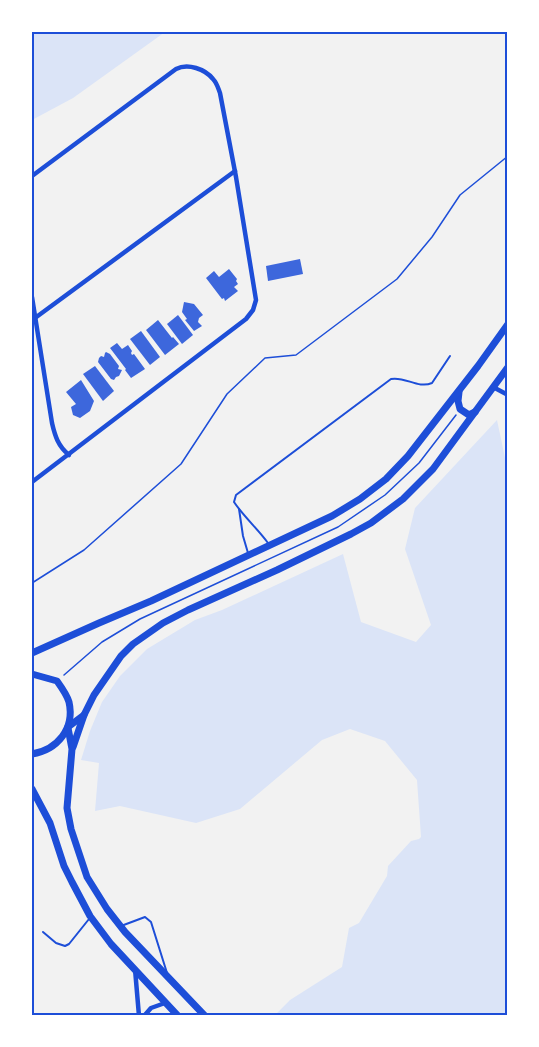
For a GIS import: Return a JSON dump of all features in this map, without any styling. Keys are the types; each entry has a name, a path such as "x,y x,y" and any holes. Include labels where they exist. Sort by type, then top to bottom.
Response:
{"main road":[{"path":"32,653 99,622 151,602 332,516 374,488 408,456 478,366 507,324"},
{"path":"204,1015 121,926 107,909 87,877 71,829 67,808 72,749 84,715 109,673 133,644 163,623 351,534 371,523 403,499 433,469 507,367"},
{"path":"460,390 458,401 460,409 469,415 475,412"},
{"path":"32,674 57,681 62,688 68,700 70,714 68,727 72,749"},
{"path":"32,754 48,750 60,741 68,727 84,715"},
{"path":"32,789 50,823 64,866 90,916 111,944 178,1016"}],"street":[{"path":"32,176 176,69 187,66 202,71 212,77 220,93 256,300 252,313 235,328 32,482"},
{"path":"35,318 235,171"},
{"path":"32,297 55,434 60,446 69,455"},
{"path":"493,387 507,395"},
{"path":"135,969 139,1016"},
{"path":"144,1016 151,1008 165,1002"}],"lane":[{"path":"270,545 234,501 236,495 391,379 398,377 427,385 432,383 450,356"},
{"path":"239,508 248,555"},
{"path":"43,932 56,943 65,946 90,916"},
{"path":"121,926 145,917 151,922 168,976"}],"path":[{"path":"32,583 84,550 181,464 227,394 265,358 296,355 397,279 432,237 460,195 507,156"}],"shaded area":[{"path":"32,32 165,32 73,98 32,120"},
{"path":"497,420 508,472 507,1015 275,1015 290,1000 342,967 349,928 359,923 387,876 388,866 411,841 421,837 417,780 385,741 350,729 322,740 240,809 196,823 120,806 95,811 99,763 81,760 90,731 102,702 120,676 147,649 195,620 222,610 343,554 361,622 416,642 431,625 405,549 415,508"}],"building":[{"path":"300,259 303,274 268,281 266,266"},
{"path":"229,269 237,279 238,284 234,287 238,291 225,301 206,278 214,271 219,277"},
{"path":"184,302 194,304 203,315 198,322 202,326 194,331 182,312"},
{"path":"178,315 193,335 182,344 167,324"},
{"path":"158,320 179,344 165,355 146,330"},
{"path":"141,331 160,357 150,365 130,339"},
{"path":"117,343 122,349 128,345 132,355 134,354 145,369 131,378 110,348"},
{"path":"106,352 119,366 118,369 122,370 114,380 98,362"},
{"path":"95,366 114,391 103,401 83,374"},
{"path":"81,380 94,401 90,411 80,418 73,415 71,407 76,404 66,392"}]}
